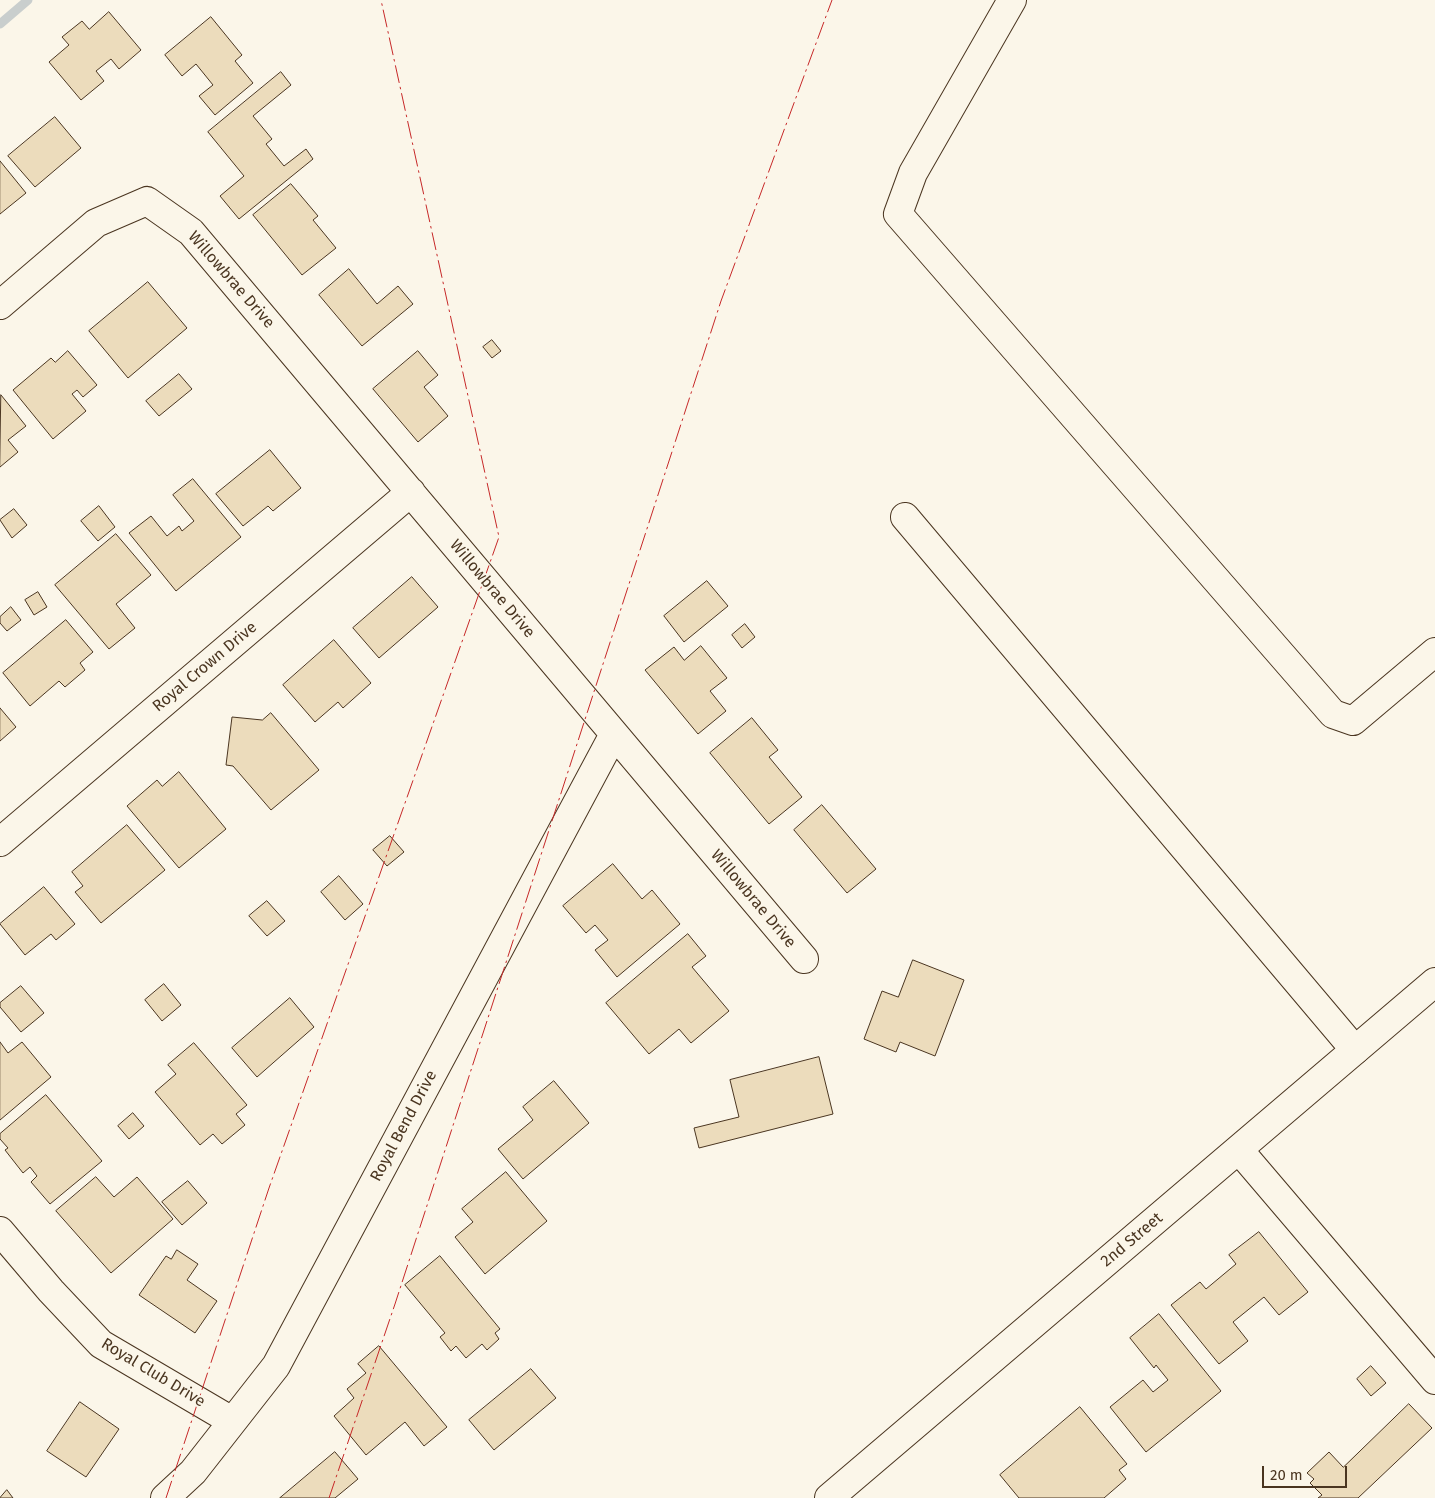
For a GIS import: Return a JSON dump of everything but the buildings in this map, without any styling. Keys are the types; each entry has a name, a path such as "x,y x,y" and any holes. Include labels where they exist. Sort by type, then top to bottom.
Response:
{"street":[{"path":"1012,0 913,172 898,214 1333,714 1353,721 1435,652"},
{"name":"Willowbrae Drive","path":"0,305 96,223 147,201 191,232 804,959"},
{"name":"Royal Crown Drive","path":"0,842 411,492"},
{"path":"905,517 1355,1050"},
{"name":"Royal Bend Drive","path":"165,1498 193,1472 276,1366 614,734"},
{"name":"2nd Street","path":"830,1498 1435,982"},
{"path":"1239,1150 1435,1380"},
{"name":"Royal Club Drive","path":"0,1231 51,1291 101,1344 232,1421"}],"waterway":[{"path":"0,24 28,0"}],"power":[{"path":"166,1498 269,1188 499,537 381,0"},
{"path":"329,1498 395,1304 721,301 832,0"}]}
